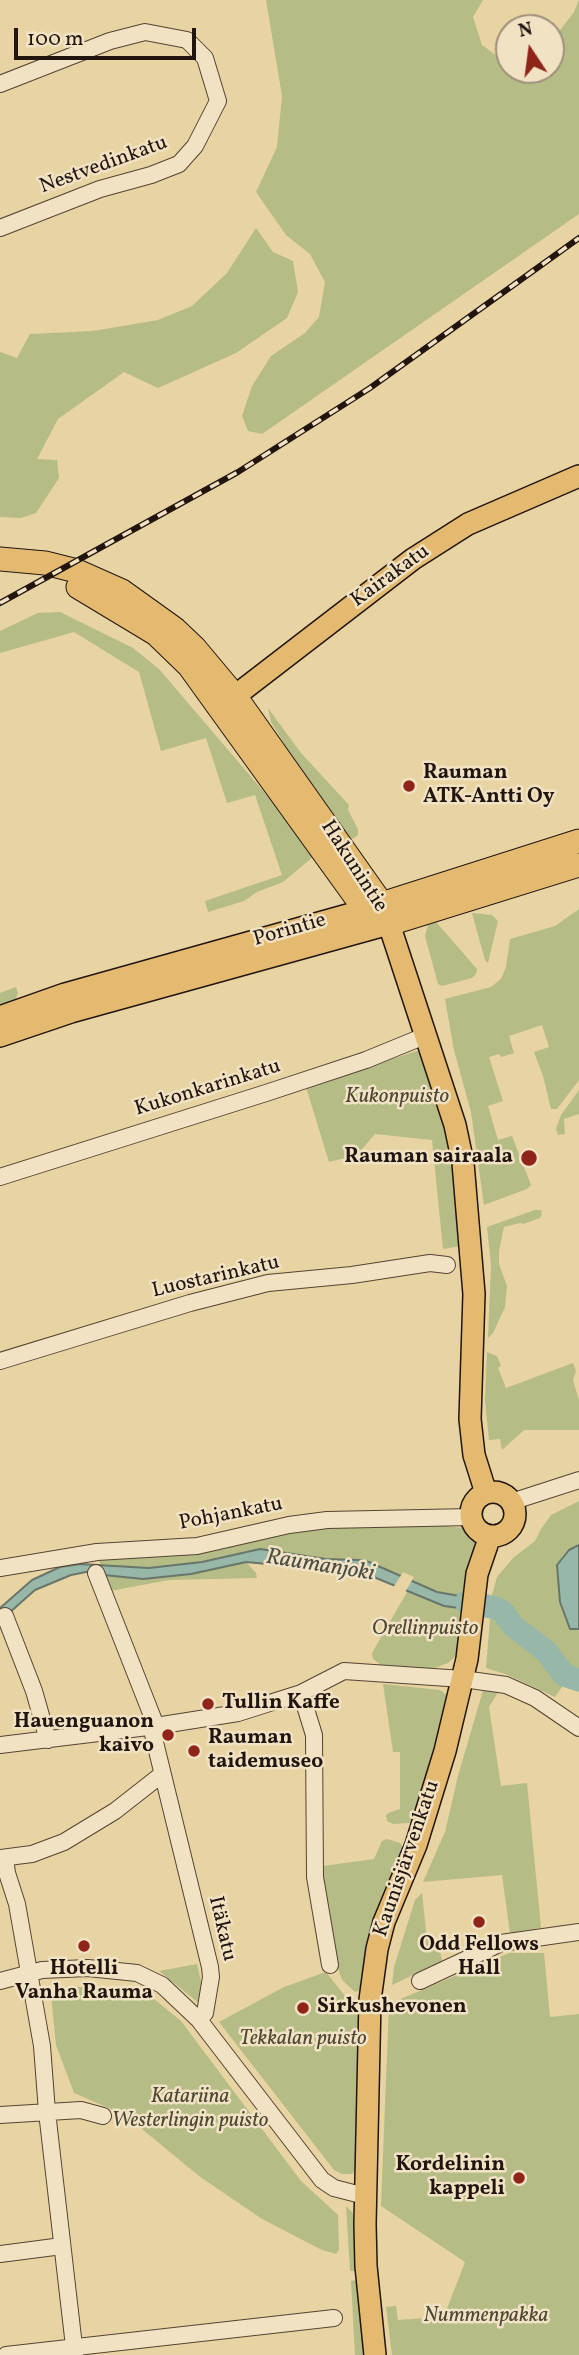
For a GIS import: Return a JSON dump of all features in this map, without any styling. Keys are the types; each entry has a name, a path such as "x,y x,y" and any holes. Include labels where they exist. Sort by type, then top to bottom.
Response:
{"highway":[{"name":"Hakunintie","path":"6,559 45,563 77,571 122,591 175,629 194,647 228,702 379,912"},
{"name":"Porintie","path":"464,889 579,841"},
{"name":"Porintie","path":"379,912 420,897 579,865"},
{"path":"352,876 373,880 420,897"}],"main road":[{"name":"Kairakatu","path":"228,702 377,585 432,547 468,524 579,476"},
{"name":"Porintie","path":"0,1017 65,994 379,912"},
{"name":"Porintie","path":"0,1036 379,912"},
{"path":"379,912 427,1035 456,1125 463,1163 474,1294 470,1419 474,1455 486,1493"},
{"path":"486,1493 499,1493 511,1502 515,1513 512,1526 503,1534 490,1536 478,1530 471,1517 473,1505 479,1497 486,1493"},
{"name":"Kaunisjärvenkatu","path":"375,2355 366,2266 365,2196 370,2000 377,1949 390,1903 418,1837 445,1751 463,1679 477,1574 490,1536"}],"street":[{"name":"Nestvedinkatu","path":"0,84 110,41 145,32 187,40 205,58 218,101 195,146 178,164 151,175 100,189 0,228"},
{"name":"Kukonkarinkatu","path":"0,1177 279,1089 366,1060 427,1035"},
{"name":"Luostarinkatu","path":"0,1361 190,1303 268,1283 352,1275 430,1263 447,1265"},
{"path":"511,1502 579,1480"},
{"name":"Pohjankatu","path":"0,1569 97,1552 197,1546 317,1521 471,1517"},
{"name":"Itäkatu","path":"96,1573 153,1726 162,1775 210,1967 205,2013 199,2020"},
{"path":"5,1616 34,1691 48,1740"},
{"path":"0,1745 238,1713 301,1693 344,1671 463,1679 506,1685 535,1698 579,1728"},
{"path":"301,1693 309,1711 314,1735 315,1877 330,1965"},
{"path":"75,2351 47,2112 42,2046 18,1904 2,1858 32,1853 64,1842 115,1811 162,1775"},
{"path":"421,1981 501,1943 579,1932"},
{"path":"0,1981 29,1972 88,1968 137,1973 162,1985 199,2020 322,2180 334,2188 365,2196"},
{"path":"0,2115 81,2110 103,2116"},
{"path":"0,2254 62,2246"},
{"path":"6,2355 75,2351 334,2318"}],"green space":[{"path":"266,0 483,0 473,17 482,45 495,55 495,84 565,84 565,24 579,0 579,214 262,434 248,431 242,416 252,386 271,356 305,333 319,317 325,282 310,254 286,235 256,192 277,147 282,96"},
{"path":"256,228 273,252 293,261 298,292 287,318 236,353 158,388 124,372 58,419 37,459 57,460 59,478 36,513 21,518 0,517 0,352 17,358 30,334 93,331 158,320 192,306 227,273"},
{"path":"60,612 133,648 159,669 293,826 314,856 283,882 257,892 244,901 208,912 205,901 282,875 255,795 227,803 206,738 161,751 139,672 74,632 0,653 0,631 38,613"},
{"path":"268,708 301,753 349,805 348,810 358,829 358,835 354,838 346,841 324,809 271,722"},
{"path":"579,909 579,1080 557,1109 551,1109 534,1052 549,1047 542,1025 509,1036 514,1053 489,1057 503,1101 488,1106 498,1140 512,1136 531,1185 527,1189 484,1205 471,1112 454,1050 445,999 491,987 501,979 506,967 510,939 555,926"},
{"path":"472,913 492,915 498,921 488,963 485,960"},
{"path":"436,922 477,969 472,978 442,986 438,984 425,936 428,925"},
{"path":"16,987 18,993 13,1006 0,1011 0,993"},
{"name":"Kukonpuisto","path":"420,1050 449,1140 462,1246 443,1249 432,1140 375,1134 357,1155 329,1162 306,1087"},
{"path":"579,1090 579,1114 564,1119 565,1134 558,1135 556,1129 561,1115"},
{"path":"541,1210 540,1218 504,1227 499,1264 507,1286 505,1307 488,1338 491,1265 487,1227"},
{"path":"487,1352 497,1356 501,1366 498,1368 506,1388 573,1363 576,1371 573,1380 579,1400 579,1430 524,1430 502,1450 500,1439 489,1440 485,1400"},
{"path":"579,1501 579,1672 568,1668 562,1687 555,1697 486,1668 492,1595 497,1577 513,1558 535,1541 551,1515"},
{"name":"Orellinpuisto","path":"309,1528 464,1528 473,1535 475,1542 462,1595 457,1655 448,1663 432,1669 381,1665 373,1659 372,1653 415,1581 369,1562 326,1559 260,1549 202,1562 149,1568 101,1565 99,1560 100,1556"},
{"path":"246,1562 257,1578 169,1580 110,1591 104,1575 143,1579 191,1574"},
{"path":"383,1684 440,1690 448,1696 448,1704 414,1820 410,1823 393,1824 387,1821 386,1816 400,1809 400,1752 393,1752"},
{"path":"484,1687 500,1689 489,1707 501,1786 527,1783 541,1928 510,1933 502,1875 423,1882 445,1832"},
{"path":"387,1839 400,1843 403,1848 372,1929 360,1990 355,1992 342,1980 337,1965 323,1882 323,1866 374,1859 382,1841"},
{"path":"422,1893 427,1940 438,1940 442,1961 392,1985 394,1967 415,1900"},
{"name":"Nummenpakka","path":"509,1953 544,1953 550,2017 579,2014 579,2355 392,2355 386,2307 396,2306 398,2320 441,2317 446,2311 465,2262 381,2206 389,2004"},
{"path":"197,1964 204,1995 200,2004 159,1971"},
{"name":"Tekkalan puisto","path":"326,1972 349,2001 359,2006 355,2171 352,2174 342,2174 334,2170 219,2022 284,1987"},
{"name":"Katariina Westerlingin puisto","path":"54,1986 126,1989 148,1994 181,2021 301,2181 338,2215 339,2250 336,2254 322,2250 262,2219 199,2176 125,2115 74,2093 56,2045 51,1995"},
{"path":"346,2206 353,2213 356,2271 350,2271"},
{"path":"357,2280 364,2355 355,2355 351,2281"}],"water":[{"path":"579,1545 579,1629 570,1629 560,1602 557,1565 569,1550"},
{"path":"260,1549 326,1559 369,1562 437,1592 488,1601 496,1608 482,1611 444,1606 364,1573 246,1562 191,1574 143,1579 91,1571 71,1575 35,1590 0,1621 0,1608 32,1580 60,1567 80,1564 149,1568 202,1562"}],"pier":[{"path":"403,1572 414,1577 404,1594 393,1588"}],"waterway":[{"name":"Raumanjoki","path":"466,1602 503,1612 513,1626 546,1651 564,1675 579,1680"}],"railway":[{"path":"0,603 238,472 370,388 579,238"}],"place":[{"name":"Rauman ATK-Antti Oy","path":"409,786"},
{"name":"Rauman sairaala","path":"529,1158"},
{"name":"Tullin Kaffe","path":"208,1704"},
{"name":"Hauenguanon kaivo","path":"168,1735"},
{"name":"Rauman taidemuseo","path":"194,1751"},
{"name":"Odd Fellows Hall","path":"479,1922"},
{"name":"Hotelli Vanha Rauma","path":"84,1946"},
{"name":"Sirkushevonen","path":"303,2008"},
{"name":"Kordelinin kappeli","path":"519,2178"}]}
